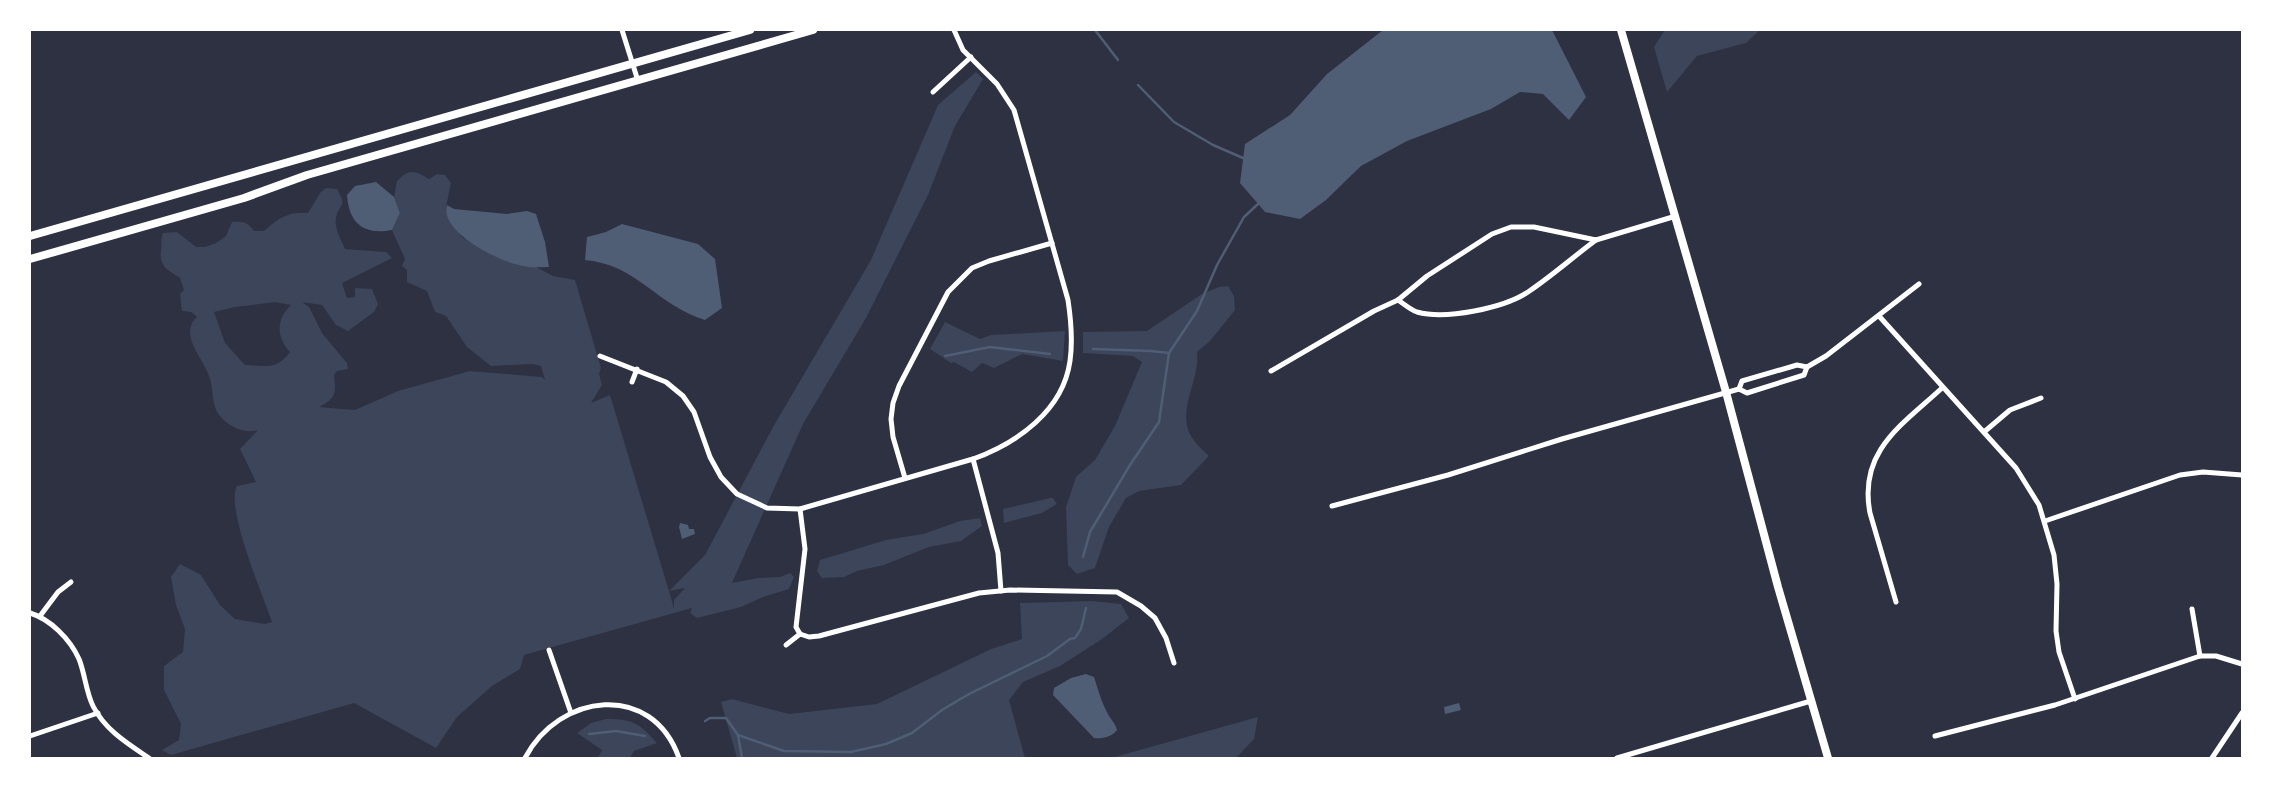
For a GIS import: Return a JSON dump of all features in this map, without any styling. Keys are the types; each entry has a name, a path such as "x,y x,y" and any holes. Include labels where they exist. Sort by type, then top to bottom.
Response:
{"main road":[{"path":"30,236 750,30"},
{"path":"30,259 244,198 307,175 813,30"},
{"path":"1621,30 1676,216 1828,758"}],"street":[{"path":"622,30 638,80"},
{"path":"600,356 666,382 682,396 694,412 710,457 721,477 737,494 767,508 800,509 973,459 997,450 1019,437 1042,417 1061,388 1070,362 1072,332 1068,300 1014,110 997,84 963,50 954,30"},
{"path":"933,92 971,57"},
{"path":"1398,300 1416,312 1464,313 1485,309 1508,302 1529,291 1596,240 1676,216"},
{"path":"1271,371 1374,311 1398,300 1451,259 1481,239 1503,229 1520,226 1534,227 1596,240"},
{"path":"906,478 893,437 891,419 893,403 899,386 948,292 972,268 989,261 1052,243"},
{"path":"1332,506 1448,475 1726,392 1739,389 1746,393 1776,386 1804,375 1807,367 1826,356 1919,284"},
{"path":"1879,316 2025,480 2046,521 2056,572 2056,631 2059,652 2075,699"},
{"path":"1739,389 1742,381 1797,365 1807,367"},
{"path":"632,382 637,369"},
{"path":"1896,602 1867,499 1870,472 1882,445 1942,388"},
{"path":"1984,432 2010,410 2041,398"},
{"path":"973,459 991,520 998,553 1001,590"},
{"path":"2046,521 2180,475 2203,472 2242,474"},
{"path":"800,509 805,549 796,627 800,634 809,637 819,636 979,593 1001,590 1117,592 1141,606 1155,618 1166,638 1174,663"},
{"path":"40,616 46,604 72,582"},
{"path":"2192,609 2200,656"},
{"path":"30,613 40,616 65,638 78,657 93,706 120,738 149,758"},
{"path":"786,644 800,634"},
{"path":"549,650 561,689 571,713"},
{"path":"1934,736 2075,699 2200,656 2216,656 2242,664"},
{"path":"1617,758 1811,701"},
{"path":"525,758 541,736 571,713 599,705 624,705 647,714 666,731 679,758"},
{"path":"30,736 98,713"},
{"path":"2212,758 2242,713"}],"shaded area":[{"path":"1383,30 1552,30 1586,97 1569,120 1543,94 1520,92 1491,109 1407,141 1361,166 1326,200 1300,219 1265,212 1240,183 1245,144 1290,115 1327,74"},
{"path":"1665,30 1760,30 1746,43 1697,56 1667,92 1654,47"},
{"path":"976,72 983,79 955,126 928,195 866,318 803,424 732,583 758,578 780,577 790,573 794,577 789,589 763,597 741,607 697,618 690,613 692,608 524,655 520,669 492,686 457,717 436,748 354,703 171,755 162,750 179,740 181,724 164,690 164,666 183,652 185,629 176,605 171,577 180,564 201,575 220,605 235,619 265,624 272,622 240,531 236,512 235,497 237,486 256,482 240,449 258,430 240,430 223,420 216,410 209,376 191,338 192,324 197,317 191,312 182,311 180,294 184,290 180,278 168,270 161,260 163,233 177,232 196,247 205,247 216,243 226,236 232,222 245,223 254,231 264,231 283,217 295,213 308,213 320,193 326,188 337,189 342,199 342,205 337,213 336,226 345,249 386,252 392,258 342,283 347,298 355,297 355,288 372,289 378,304 374,312 348,331 336,325 322,305 302,302 309,307 322,333 347,363 348,369 337,371 334,375 334,395 329,401 319,407 355,410 398,391 470,371 542,377 545,380 541,366 533,364 491,366 467,347 446,316 435,312 427,291 407,282 407,270 402,266 405,259 392,230 400,213 394,197 397,181 406,174 413,172 429,179 437,174 445,175 451,183 446,207 449,218 462,237 487,252 521,266 536,267 553,276 575,280 601,368 599,374 602,385 591,403 610,395 669,591 705,555 773,427 871,260 938,105","holes":["275,302 291,305 280,322 280,334 290,352 280,362 270,366 245,365 225,343 214,312 235,307","685,588 674,600 674,609 669,591"]},
{"path":"376,182 394,197 400,213 392,230 374,231 360,226 351,214 348,205 347,195 355,186"},
{"path":"447,205 454,209 507,214 527,211 536,214 545,242 549,267 522,266 486,252 461,235 452,225 447,215"},
{"path":"622,224 698,244 715,259 722,308 705,320 688,314 619,269 603,263 585,260 587,237 606,232"},
{"path":"1228,286 1234,296 1235,310 1210,341 1197,352 1195,374 1187,407 1188,429 1193,439 1209,456 1181,485 1139,491 1126,498 1109,527 1095,568 1077,574 1068,565 1066,507 1076,477 1095,460 1115,426 1142,362 1133,356 1083,353 1083,332 1147,331 1202,294 1219,287"},
{"path":"945,322 980,339 991,335 1065,331 1063,361 1022,354 994,368 982,363 972,372 954,362 951,363 930,349"},
{"path":"1053,498 1057,504 1042,513 1004,523 1003,509"},
{"path":"980,518 982,526 961,541 929,547 884,565 857,571 844,577 822,578 817,571 820,560 886,540 923,534 960,521"},
{"path":"680,523 688,525 689,529 694,529 695,534 682,539"},
{"path":"1092,601 1121,604 1129,618 1102,639 1060,666 1023,682 1009,700 1025,758 737,758 721,702 732,699 789,714 877,704 991,649 1022,639 1020,603"},
{"path":"1086,674 1094,677 1103,704 1117,730 1107,737 1094,738 1053,695 1054,688 1071,678"},
{"path":"1459,703 1461,710 1445,714 1444,707"},
{"path":"1258,717 1254,739 1236,758 1111,758"},
{"path":"606,719 629,721 640,727 657,743 634,751 630,758 598,758 602,750 577,733 591,723"}],"waterway":[{"path":"1095,30 1118,60"},
{"path":"1138,85 1174,122 1213,145 1243,158"},
{"path":"1083,557 1090,532 1130,465 1159,422 1169,353 1197,311 1217,265 1244,217 1258,204"},
{"path":"945,356 990,347 1050,354"},
{"path":"1093,349 1169,353"},
{"path":"742,758 738,735 784,751 851,752 886,744 912,733 942,710 969,694 1047,656 1070,639 1075,638 1081,629 1086,608"},
{"path":"705,721 710,718 726,718 738,735"},
{"path":"589,734 616,731 645,736"}]}
